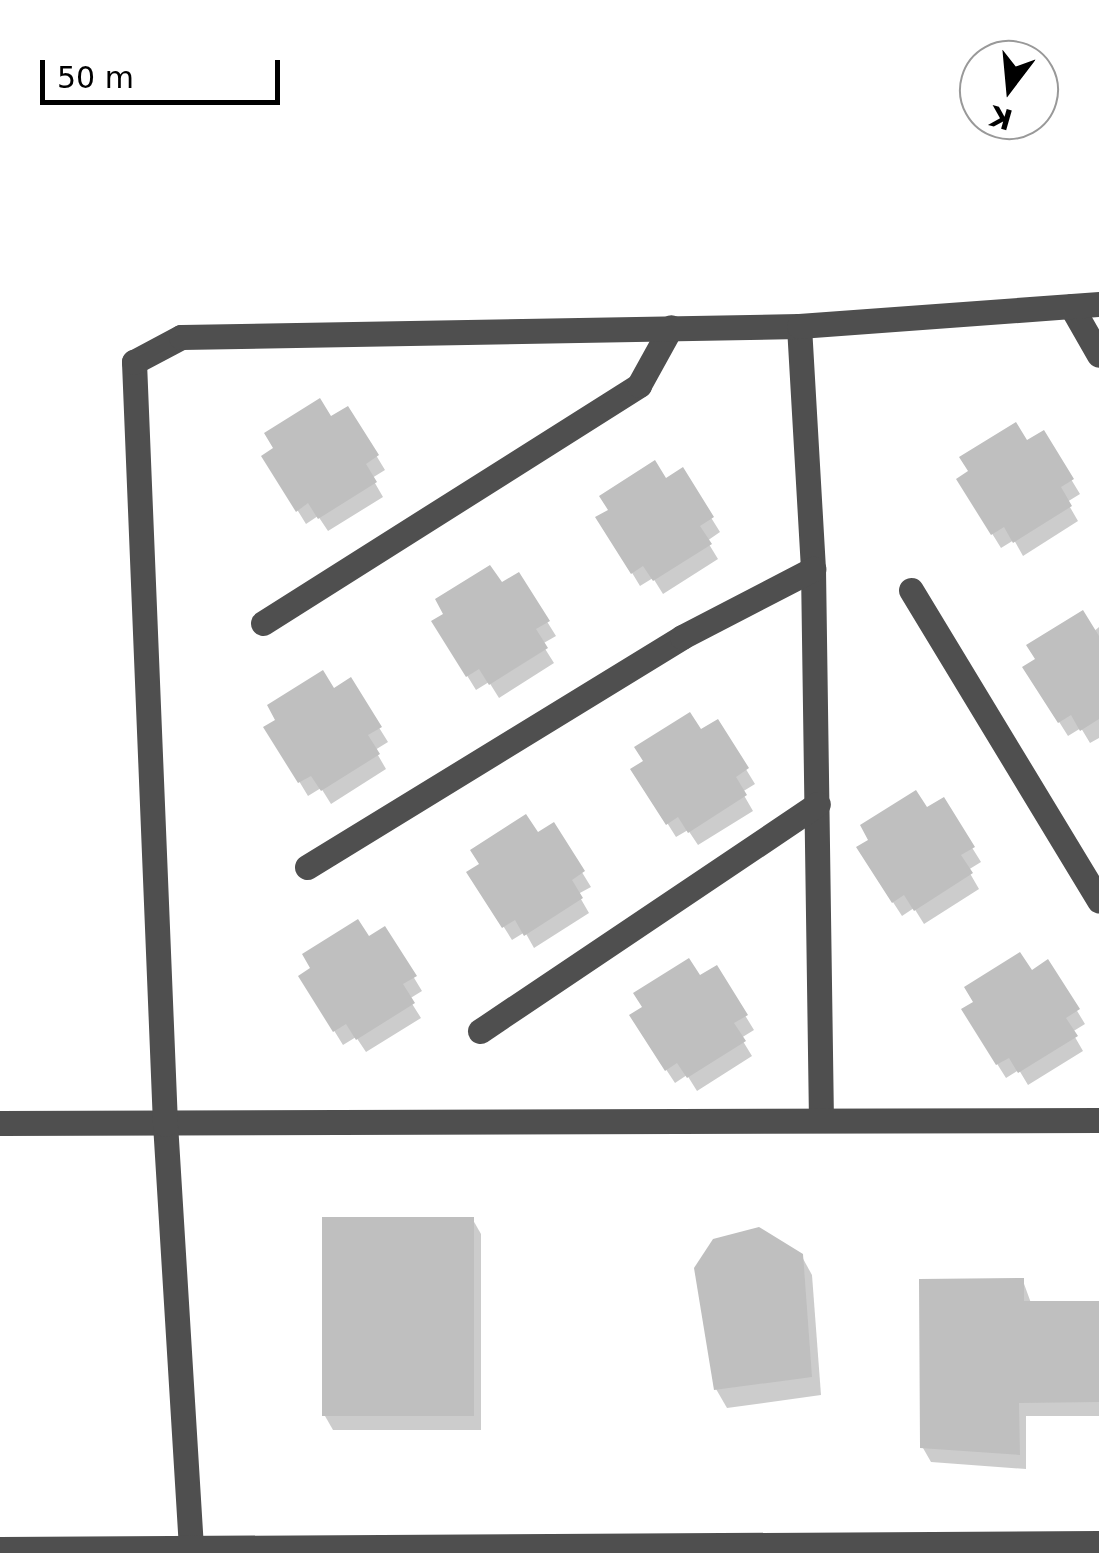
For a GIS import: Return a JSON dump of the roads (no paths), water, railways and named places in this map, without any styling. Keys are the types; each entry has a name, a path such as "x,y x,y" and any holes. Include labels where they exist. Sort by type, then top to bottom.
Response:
{"street":[{"path":"191,1548 165,1124 134,362 182,338 200,336 799,326 1099,304"},
{"path":"1072,306 1099,355"},
{"path":"799,326 813,569 821,1118"},
{"path":"263,623 640,386 671,327"},
{"path":"307,867 682,637 813,569"},
{"path":"911,590 1099,900"},
{"path":"480,1031 818,804"},
{"path":"0,1124 821,1118 1099,1120"},
{"path":"6,1550 482,1550 1099,1543"}]}
